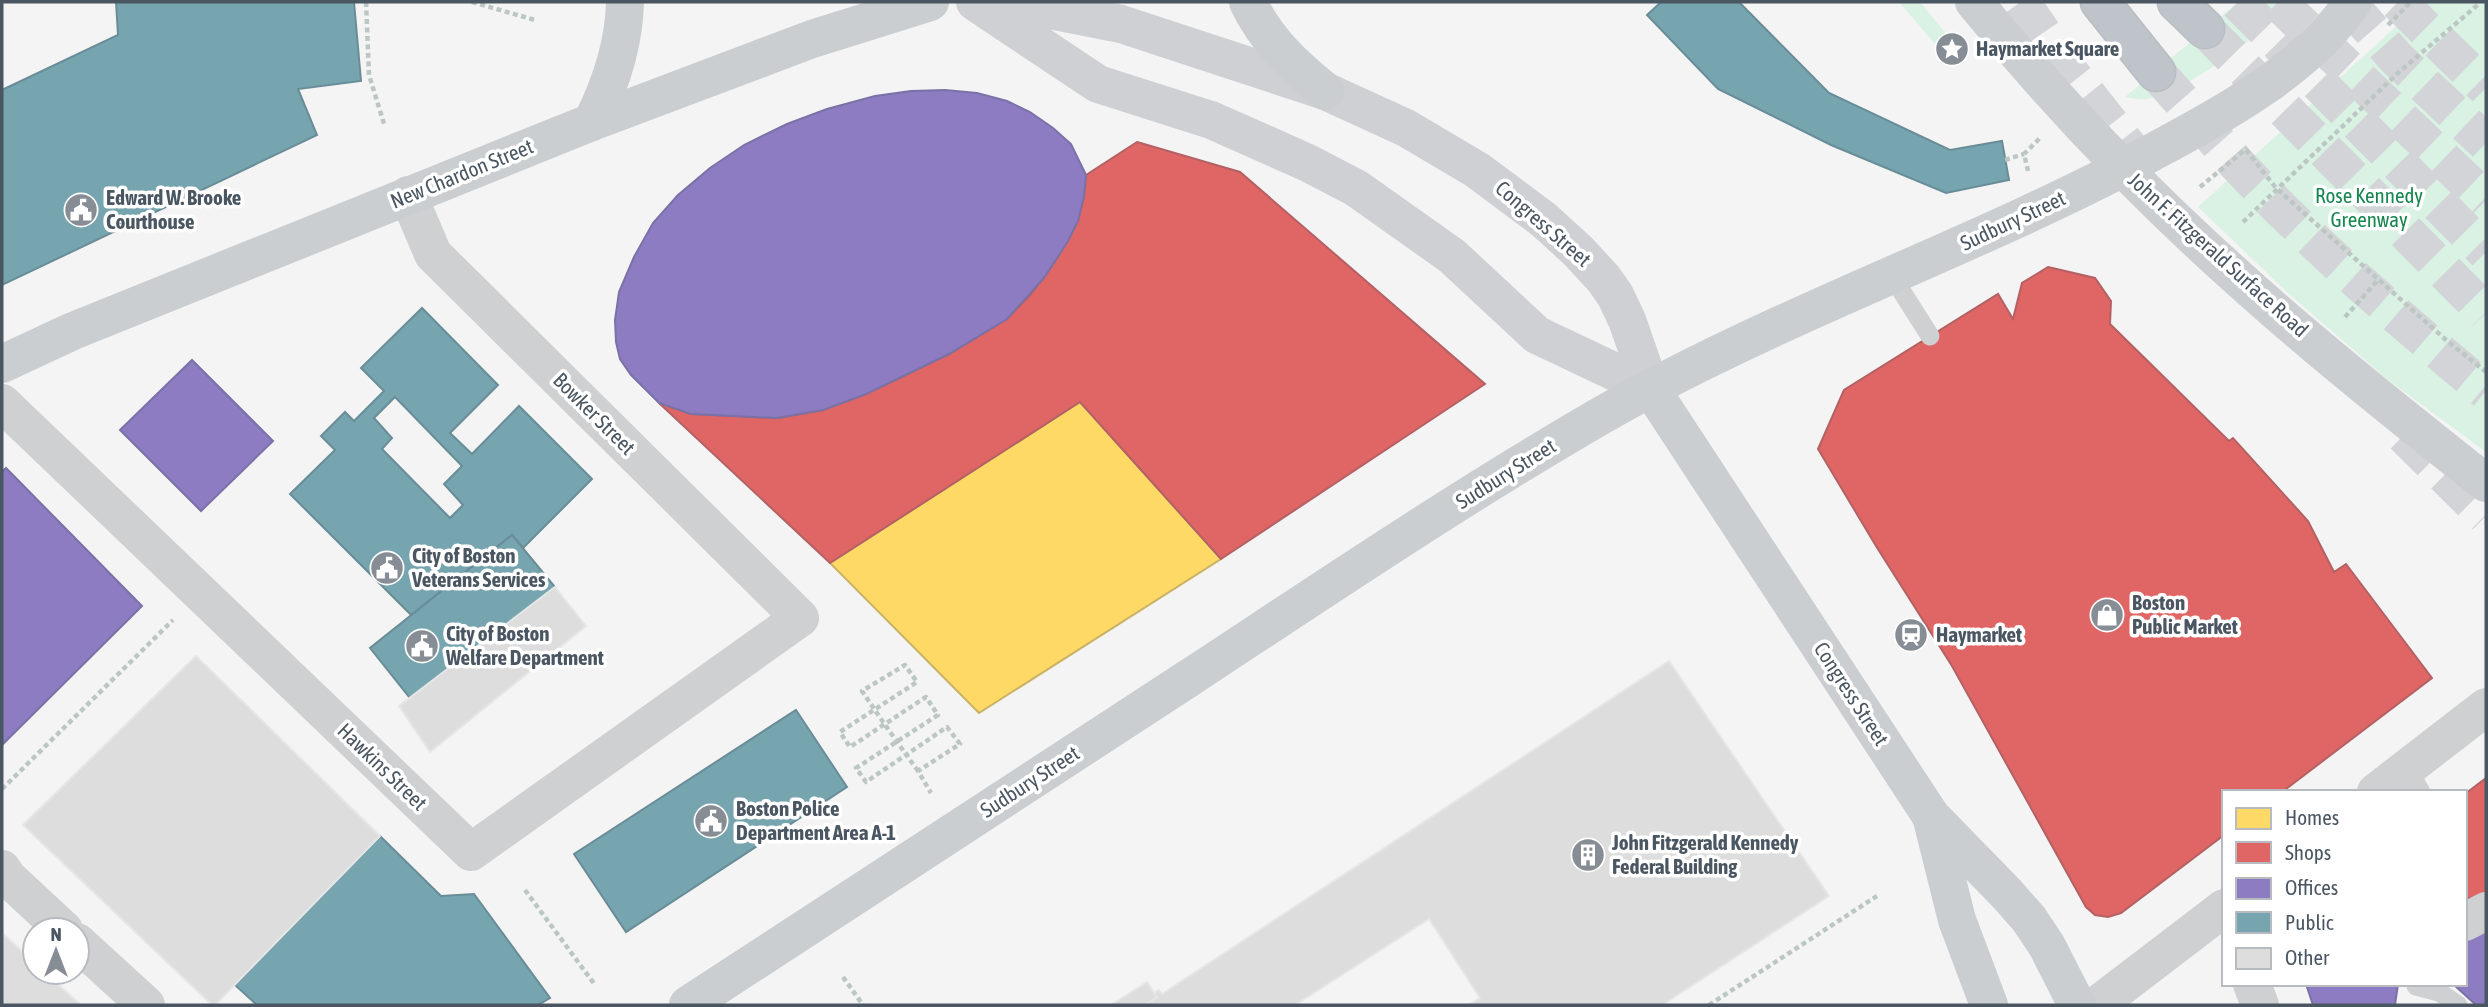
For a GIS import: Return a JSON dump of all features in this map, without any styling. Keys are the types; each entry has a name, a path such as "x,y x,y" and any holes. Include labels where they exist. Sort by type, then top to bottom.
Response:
{"highway":[{"path":"2100,2 2156,72"},
{"path":"2177,2 2205,29"}],"main road":[{"path":"592,122 607,90 617,59 625,2"},
{"name":"New Chardon Street","path":"2,365 73,331 592,122 812,39 930,2"},
{"path":"975,2 1098,84 1211,120 1308,163 1356,188 1452,256 1537,335 1651,389"},
{"name":"Congress Street","path":"1009,2 1121,24 1325,92 1406,128 1477,170 1517,198 1570,243 1615,295 1632,332 1651,389 1931,816 2029,919 2047,946 2077,1005"},
{"path":"1248,2 1268,38 1287,59 1325,92"},
{"name":"John F. Fitzgerald Surface Road","path":"1974,2 2057,99 2123,168 2244,283 2378,398 2486,483"},
{"name":"Sudbury Street","path":"688,1005 1412,532 1586,425 1651,389 1762,334 2053,204 2123,168 2230,108 2268,83 2316,44 2353,2"},
{"name":"Congress Street","path":"1931,816 1953,908 1989,1005"}],"street":[{"name":"Bowker Street","path":"408,195 433,254 800,618"},
{"name":"Hawkins Street","path":"2,402 471,852 800,618"},
{"path":"2382,790 2414,780 2486,708"},
{"path":"2,869 8,878 49,916"},
{"path":"2467,921 2486,911"},
{"path":"2097,1005 2222,914"},
{"path":"91,955 146,1005"},
{"path":"2253,986 2260,1005"}],"lane":[{"path":"1892,276 1930,336"},
{"path":"2415,992 2439,992 2458,1005"}],"path":[{"path":"366,2 369,75 385,127"},
{"path":"472,2 536,20"},
{"path":"2243,222 2399,72 2479,2 2486,8"},
{"path":"2005,160 2024,154 2042,136"},
{"path":"2246,150 2276,188 2486,372"},
{"path":"2024,154 2030,183"},
{"path":"2345,317 2378,280"},
{"path":"2,789 174,620"},
{"path":"918,771 960,744 947,727 906,754 866,782 856,768 896,740 938,715 926,697 884,723 850,747 840,732 874,709 917,682 905,665 862,691 874,709 884,723 896,740 906,754 918,771 931,793"},
{"path":"525,890 595,985"},
{"path":"1709,1005 1877,896"},
{"path":"843,976 863,1005"}],"green space":[{"path":"1899,2 1920,2 1966,58 1937,46"},
{"path":"2238,2 2292,2 2244,44 2183,85 2147,99 2125,97"},
{"name":"Rose Kennedy Greenway","path":"2423,2 2486,2 2486,452 2387,379 2288,293 2198,207"}],"building: Homes":[{"path":"1080,402 1221,559 979,713 830,563"}],"building: Shops":[{"path":"1137,142 1240,172 1485,384 1221,559 1080,402 830,563 659,403 691,414 777,418 823,410 866,394 949,354 1007,319 1032,293 1056,260 1078,221 1086,175"},
{"path":"2048,267 2095,278 2111,301 2110,324 2229,441 2233,438 2308,521 2334,572 2346,564 2432,678 2285,790 2222,790 2222,837 2121,913 2108,917 2095,915 2086,907 1952,666 1818,449 1844,390 1998,294 2013,319 2022,283"},
{"path":"2486,778 2486,895 2467,899 2467,792"}],"building: Offices":[{"path":"945,90 977,93 1007,101 1030,112 1071,144 1086,175 1078,221 1068,241 1044,278 1007,319 949,354 866,394 823,410 777,418 691,414 659,403 631,375 620,359 616,342 615,320 619,292 653,223 678,195 710,168 744,145 787,124 827,109 875,96"},
{"path":"192,360 273,441 201,511 120,430"},
{"path":"6,468 142,606 2,745 2,472"},
{"path":"2486,922 2486,1005 2476,1005 2455,986 2467,986 2467,941"},
{"path":"2307,986 2398,986 2395,1005 2313,1005"}],"building: Public":[{"name":"Edward W. Brooke Courthouse","path":"116,2 354,2 361,81 298,89 317,135 2,285 2,90 118,35"},
{"path":"1661,2 1739,2 1829,93 1950,150 2002,141 2009,180 1946,193 1831,145 1718,89 1647,15"},
{"path":"422,308 498,385 450,433 472,454 519,406 592,479 523,548 512,535 411,615 290,494 335,450 321,436 345,412 354,421 384,391 361,368","holes":["395,397 462,466 444,484 463,505 450,518 382,449 392,438 374,418"]},
{"path":"512,535 555,587 410,698 370,648"},
{"name":"Boston Police Department Area A-1","path":"796,710 847,787 626,932 574,854"},
{"path":"380,836 441,896 474,894 550,998 538,1005 257,1005 235,985"}],"building: Other":[{"path":"555,587 586,626 430,752 399,706"},
{"path":"196,656 380,836 215,1005 23,825"},
{"name":"John Fitzgerald Kennedy Federal Building","path":"1669,661 1829,896 1662,1005 1469,1005 1480,998 1429,919 1295,1005 1145,1005 1157,997 1154,993 1159,990 1162,994"},
{"path":"2,933 21,950 21,986 60,986 81,1005 2,1005"},
{"path":"1147,982 1157,997 1145,1005 1111,1005"}],"tunnel":[{"path":"2021,2 2067,69 2156,182"},
{"path":"2238,2 2486,252"},
{"path":"2278,2 2486,200"},
{"path":"2347,2 2397,59 2486,143"},
{"path":"2398,2 2486,88"},
{"path":"2205,29 2486,313"},
{"path":"2156,72 2237,164 2296,224 2486,391"},
{"path":"2404,435 2486,516"}],"place":[{"name":"Haymarket Square","path":"1952,49"},
{"name":"Edward W. Brooke Courthouse","path":"81,210"},
{"name":"City of Boston Veterans Services","path":"387,568"},
{"name":"Boston Public Market","path":"2107,615"},
{"name":"Haymarket","path":"1911,635"},
{"name":"City of Boston Welfare Department","path":"422,646"},
{"name":"Boston Police Department Area A-1","path":"711,821"},
{"name":"John Fitzgerald Kennedy Federal Building","path":"1588,855"}]}
